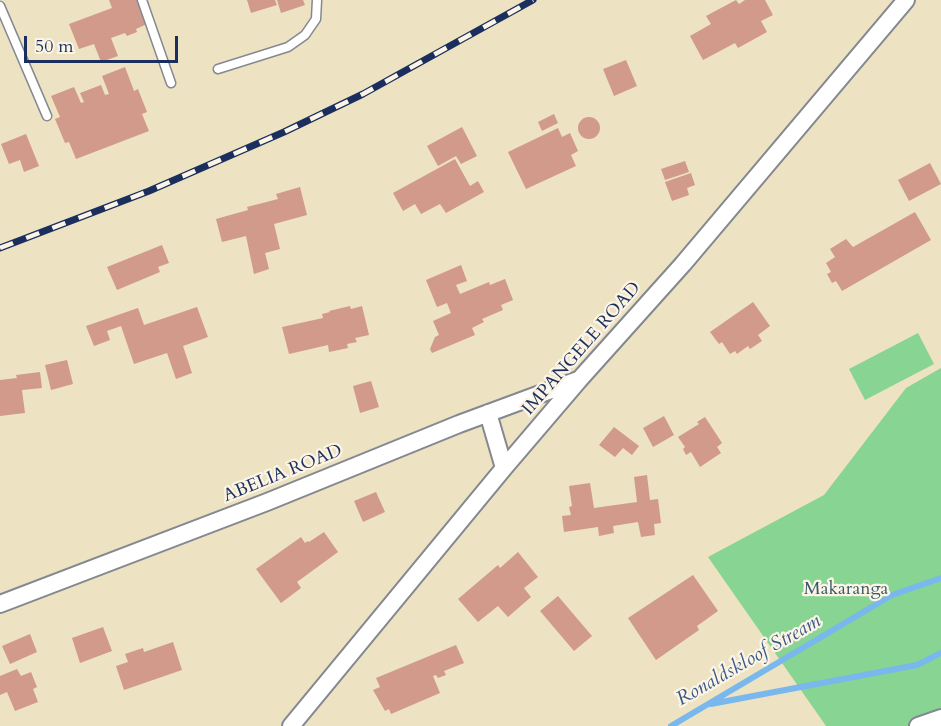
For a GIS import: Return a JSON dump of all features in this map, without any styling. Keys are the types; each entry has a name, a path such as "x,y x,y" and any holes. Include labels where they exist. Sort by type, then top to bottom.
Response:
{"street":[{"name":"IMPANGELE ROAD","path":"291,726 504,468 683,264 906,0"},
{"name":"ABELIA ROAD","path":"0,604 256,506 488,413 579,380"},
{"path":"488,413 504,468"},
{"path":"918,726 941,718"}],"lane":[{"path":"142,0 171,83"},
{"path":"218,69 288,47 305,35 316,19 317,0"},
{"path":"0,6 47,116"}],"green space":[{"path":"918,333 934,364 865,400 849,369"},
{"name":"Makaranga","path":"941,368 941,726 826,726 708,557 824,495 906,388"}],"building":[{"path":"109,0 138,0 147,24 127,36 125,33 111,38 118,56 101,62 94,44 79,49 69,24 112,8"},
{"path":"247,0 275,0 277,5 251,13"},
{"path":"277,0 303,0 305,5 281,13"},
{"path":"736,0 739,4 745,0 765,0 773,15 761,21 767,32 738,48 735,43 703,60 690,36 711,24 706,16"},
{"path":"626,60 637,86 614,96 603,69"},
{"path":"125,67 134,91 138,89 147,112 142,114 149,131 76,159 69,142 65,143 55,119 60,117 51,96 74,87 81,103 84,102 80,93 101,85 105,95 109,94 102,76"},
{"path":"554,114 558,123 542,131 538,122"},
{"path":"589,117 597,120 600,128 597,136 589,139 581,136 578,128 581,120"},
{"path":"462,127 477,156 461,164 456,156 438,166 427,146"},
{"path":"558,128 562,137 570,133 578,151 571,155 576,166 526,189 508,152"},
{"path":"26,134 39,166 24,172 20,160 9,164 1,144"},
{"path":"455,159 470,186 478,181 484,192 446,213 440,204 421,214 415,204 403,211 393,193"},
{"path":"685,161 689,172 665,180 661,169"},
{"path":"930,163 941,184 909,201 898,180"},
{"path":"691,173 695,185 687,188 689,195 672,201 665,182"},
{"path":"300,187 307,215 274,224 280,249 265,253 269,269 254,274 246,236 222,242 216,219 248,210 247,207 278,199 276,194"},
{"path":"915,212 931,240 842,291 836,281 832,283 827,274 831,272 826,263 835,257 830,249 846,239 853,247"},
{"path":"162,245 169,263 158,267 160,272 117,290 107,267"},
{"path":"461,265 467,281 456,285 460,294 489,282 490,285 505,279 513,300 501,305 503,310 482,319 484,322 472,328 475,335 432,353 430,349 435,337 439,335 433,321 451,313 447,303 437,307 426,280"},
{"path":"753,302 770,326 758,335 762,341 750,349 748,346 737,354 735,351 730,354 722,342 719,344 710,332"},
{"path":"350,306 351,309 362,306 369,335 355,338 357,342 347,344 348,348 329,352 328,345 289,354 282,327 323,318 322,314"},
{"path":"197,307 208,337 183,346 192,373 176,379 167,353 134,364 121,326 107,331 110,340 94,346 86,326 138,308 144,325"},
{"path":"67,360 73,384 51,390 45,365"},
{"path":"40,372 42,388 22,390 25,413 0,416 0,380"},
{"path":"371,381 379,407 360,413 353,386"},
{"path":"664,416 674,435 653,447 643,428"},
{"path":"705,417 722,443 717,447 721,453 700,467 691,452 686,455 683,449 685,447 678,437 699,424 697,422"},
{"path":"614,427 639,446 632,455 623,448 615,457 599,445"},
{"path":"647,475 650,500 658,499 661,523 654,524 655,535 641,537 638,522 613,526 614,533 599,536 598,527 564,532 562,516 571,515 569,507 572,506 569,486 590,483 594,508 637,502 634,477"},
{"path":"376,492 385,512 363,522 354,501"},
{"path":"324,532 338,552 297,582 301,588 281,603 256,569 301,537 305,543"},
{"path":"518,552 538,577 524,588 531,597 508,617 498,606 478,622 458,599 498,565 500,568"},
{"path":"693,575 718,611 697,626 699,630 656,660 628,618"},
{"path":"558,596 592,636 574,651 540,611"},
{"path":"103,627 112,651 80,663 72,638"},
{"path":"30,634 37,652 10,664 2,646"},
{"path":"173,642 182,670 124,690 116,666 128,662 125,654 143,648 144,652"},
{"path":"456,645 464,663 444,671 446,675 438,678 436,675 433,676 440,693 391,714 389,709 385,711 373,690 380,687 376,678"},
{"path":"17,669 21,676 31,672 37,687 33,689 38,702 15,711 7,692 0,695 0,676"}],"waterway":[{"name":"Ronaldskloof Stream","path":"671,726 892,595 941,578"},
{"path":"711,704 917,665 941,653"}],"railway":[{"path":"0,248 149,191 284,132 363,94 533,0"}]}
